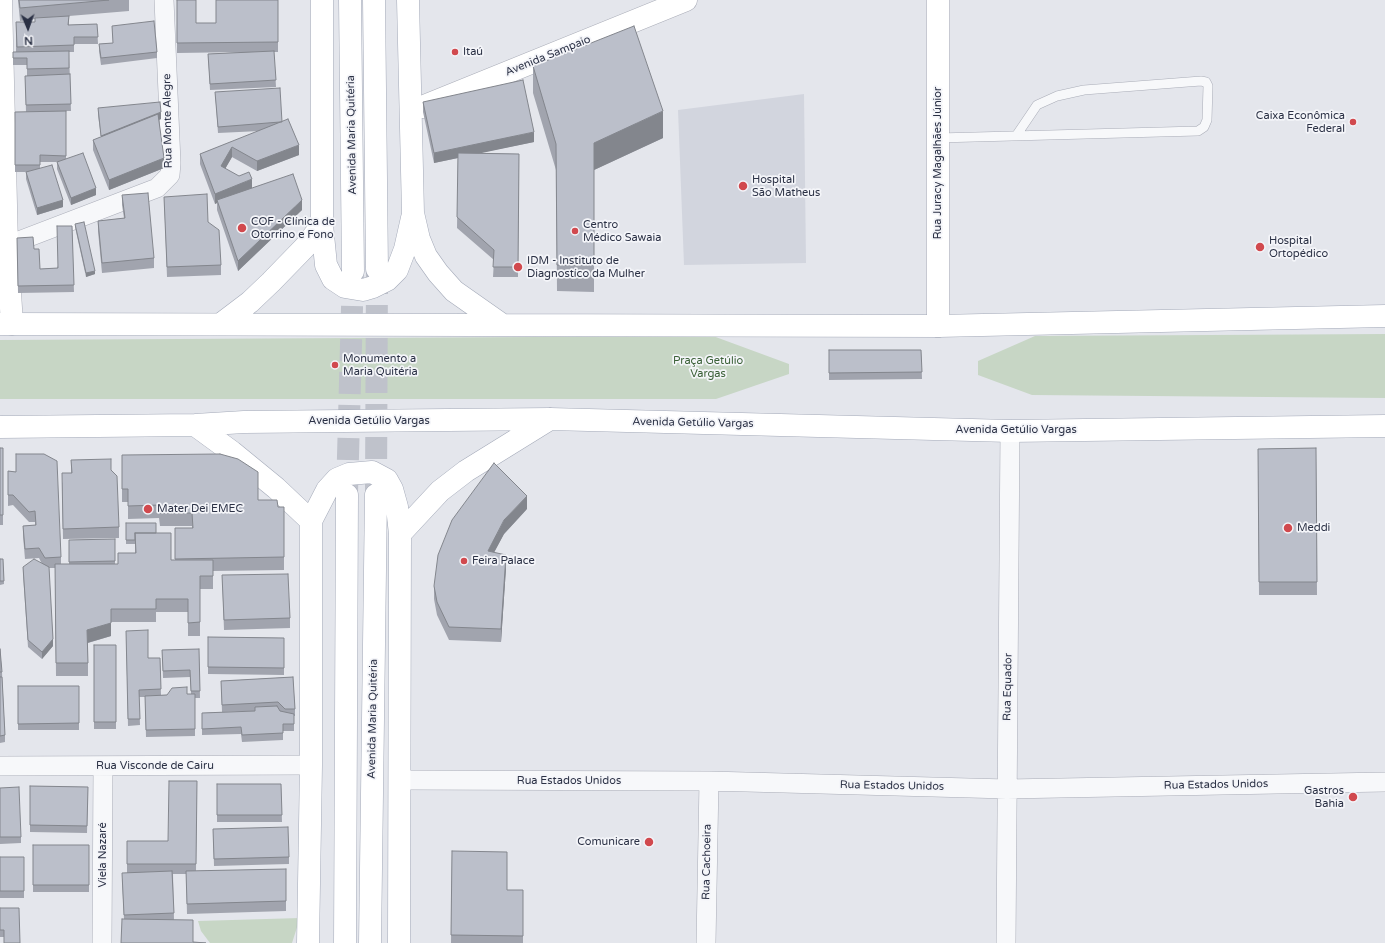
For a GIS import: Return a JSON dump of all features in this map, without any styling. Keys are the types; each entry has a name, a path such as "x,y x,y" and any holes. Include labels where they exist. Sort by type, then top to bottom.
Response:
{"main road":[{"path":"1,0 3,247 6,324 938,326 1385,316"},
{"path":"322,0 322,225 326,265 333,279 345,287 363,290 387,280 397,270 405,249 413,212"},
{"name":"Avenida Maria Quitéria","path":"350,0 353,270"},
{"name":"Avenida Maria Quitéria","path":"374,0 377,269"},
{"path":"408,0 413,212 419,239 426,256 438,273 454,291 501,324"},
{"name":"Avenida Sampaio","path":"410,112 686,0"},
{"name":"Rua Juracy Magalhães Júnior","path":"938,0 938,326"},
{"path":"221,324 250,302 271,282 305,247 322,225"},
{"path":"400,534 440,491 466,471 550,419"},
{"name":"Avenida Getúlio Vargas","path":"0,427 194,425 244,422 550,419 1010,431 1385,426"},
{"path":"194,425 232,452 276,488 311,521"},
{"path":"308,943 311,765 311,521 327,490 338,479 349,474 372,472 387,480 392,489 397,507 400,534 399,943"},
{"path":"345,943 347,495"},
{"name":"Avenida Maria Quitéria","path":"370,943 376,495"}],"street":[{"name":"Rua Monte Alegre","path":"3,247 157,188 170,174 172,163 164,0"},
{"name":"Rua Equador","path":"1006,943 1010,431"},
{"name":"Rua Visconde de Cairu","path":"0,766 311,765"},
{"name":"Viela Nazaré","path":"102,943 103,766"},
{"name":"Rua Estados Unidos","path":"400,780 709,781 1007,789 1385,782"},
{"name":"Rua Cachoeira","path":"706,943 709,781"}],"lane":[{"path":"938,138 1016,136 1198,131 1204,127 1207,120 1208,86 1206,82 1201,81 1084,90 1057,96 1037,105 1016,136"}],"shaded area":[{"name":"Hospital São Matheus","path":"804,94 806,263 684,265 678,110"}],"green space":[{"path":"1385,334 1385,398 1032,395 978,375 978,361 1035,336"},
{"name":"Praça Getúlio Vargas","path":"713,336 789,364 789,374 716,399 0,399 0,340"},
{"path":"300,918 292,943 210,943 201,931 198,921"}],"building":[{"path":"19,0 109,0 20,8"},
{"path":"177,0 196,0 196,23 216,23 216,0 278,0 278,42 177,43"},
{"path":"69,16 68,25 97,24 98,37 74,37 74,45 17,47 16,22 35,22 35,18"},
{"path":"154,21 157,52 101,58 99,44 113,43 112,26"},
{"name":"Centro Médico Sawaia","path":"634,26 663,111 594,143 594,265 557,265 556,144 533,66"},
{"path":"69,51 69,68 27,69 27,58 13,58 13,52"},
{"path":"274,51 276,80 210,84 208,54"},
{"path":"70,74 71,104 26,105 25,76"},
{"path":"523,80 534,132 434,153 423,102"},
{"path":"280,88 282,122 218,127 215,92"},
{"path":"160,102 161,112 101,136 98,108"},
{"path":"66,111 66,156 40,155 40,165 15,165 15,112"},
{"path":"158,114 164,158 109,180 93,140"},
{"path":"288,119 299,145 257,161 232,147 221,166 239,176 249,172 252,179 215,194 200,154"},
{"path":"83,153 96,188 71,198 57,162"},
{"path":"458,153 519,154 518,267 493,267 494,250 457,217"},
{"path":"52,165 63,200 37,208 26,172"},
{"path":"293,174 302,200 238,261 217,200"},
{"path":"148,193 154,258 102,263 98,221 125,218 122,195"},
{"path":"207,194 208,222 219,230 221,265 167,267 164,197"},
{"path":"84,222 95,271 86,273 75,224"},
{"path":"57,226 72,226 74,285 18,286 17,238 33,237 34,249 39,249 40,269 58,268"},
{"path":"829,350 921,350 922,372 829,373"},
{"path":"0,448 3,448 3,515 0,515"},
{"name":"Meddi","path":"1316,448 1317,582 1259,582 1258,449"},
{"path":"16,454 44,454 57,461 61,557 45,558 39,548 25,549 23,526 36,525 35,511 29,512 13,495 8,495 8,471 16,472"},
{"path":"220,454 238,459 258,472 258,500 277,500 278,507 284,507 284,557 175,559 175,528 193,528 192,513 160,513 159,505 128,506 128,489 122,489 122,455"},
{"path":"111,459 111,470 117,476 119,527 63,529 62,473 72,473 71,460"},
{"name":"Feira Palace","path":"494,463 527,496 504,520 488,551 506,555 501,629 449,627 437,602 434,586 438,555 452,520"},
{"path":"126,523 156,523 156,533 135,533 135,540 126,540"},
{"path":"135,533 171,533 171,560 213,560 213,576 200,576 200,622 188,623 188,599 156,599 156,609 111,609 111,623 87,630 88,663 56,663 55,564 118,564 118,553 136,553"},
{"path":"115,539 115,561 69,562 69,540"},
{"path":"0,559 3,559 4,581 0,581"},
{"path":"34,559 49,567 53,639 42,652 28,640 23,567"},
{"path":"288,574 290,618 224,620 222,575"},
{"path":"148,630 148,658 160,658 161,689 139,690 140,719 128,719 126,631"},
{"path":"208,637 284,638 284,668 208,667"},
{"path":"94,645 116,645 116,722 94,722"},
{"path":"0,649 2,672 0,672"},
{"path":"199,649 200,691 191,691 190,670 163,671 162,650"},
{"path":"0,677 2,677 5,735 0,736"},
{"path":"293,677 295,709 285,709 278,702 222,705 221,681"},
{"path":"18,686 79,686 79,723 18,724"},
{"path":"187,687 187,694 195,694 195,729 146,730 145,696 167,695 172,688"},
{"path":"277,706 280,711 294,714 294,724 283,724 283,733 242,735 241,727 202,729 202,713 255,711 255,707"},
{"path":"169,781 197,781 196,864 127,864 127,841 168,841"},
{"path":"217,784 281,784 282,815 217,815"},
{"path":"30,786 88,787 87,826 30,825"},
{"path":"19,787 21,837 0,837 0,788"},
{"path":"288,827 289,857 214,859 213,829"},
{"path":"33,845 89,845 89,885 33,885"},
{"path":"452,851 507,852 507,890 523,890 523,936 451,935"},
{"path":"0,857 24,857 24,891 0,891"},
{"path":"286,869 286,901 187,904 186,871"},
{"path":"172,871 174,913 124,915 122,873"},
{"path":"0,908 19,908 20,943 4,943 4,930 0,930"},
{"path":"122,919 193,920 193,942 206,943 121,943"}],"tunnel":[{"path":"376,492 377,269"},
{"path":"347,493 353,271"}],"place":[{"name":"Itaú","path":"455,52"},
{"name":"Caixa Econômica Federal","path":"1353,122"},
{"name":"Hospital São Matheus","path":"743,186"},
{"name":"COF - Clínica de Otorrino e Fono","path":"242,228"},
{"name":"Centro Médico Sawaia","path":"575,231"},
{"name":"Hospital Ortopédico","path":"1260,247"},
{"name":"IDM - Instituto de Diagnostíco da Mulher","path":"518,267"},
{"name":"Monumento a Maria Quitéria","path":"335,365"},
{"name":"Mater Dei EMEC","path":"148,509"},
{"name":"Meddi","path":"1288,528"},
{"name":"Feira Palace","path":"464,561"},
{"name":"Gastros Bahia","path":"1353,797"},
{"name":"Comunicare","path":"649,842"}]}
